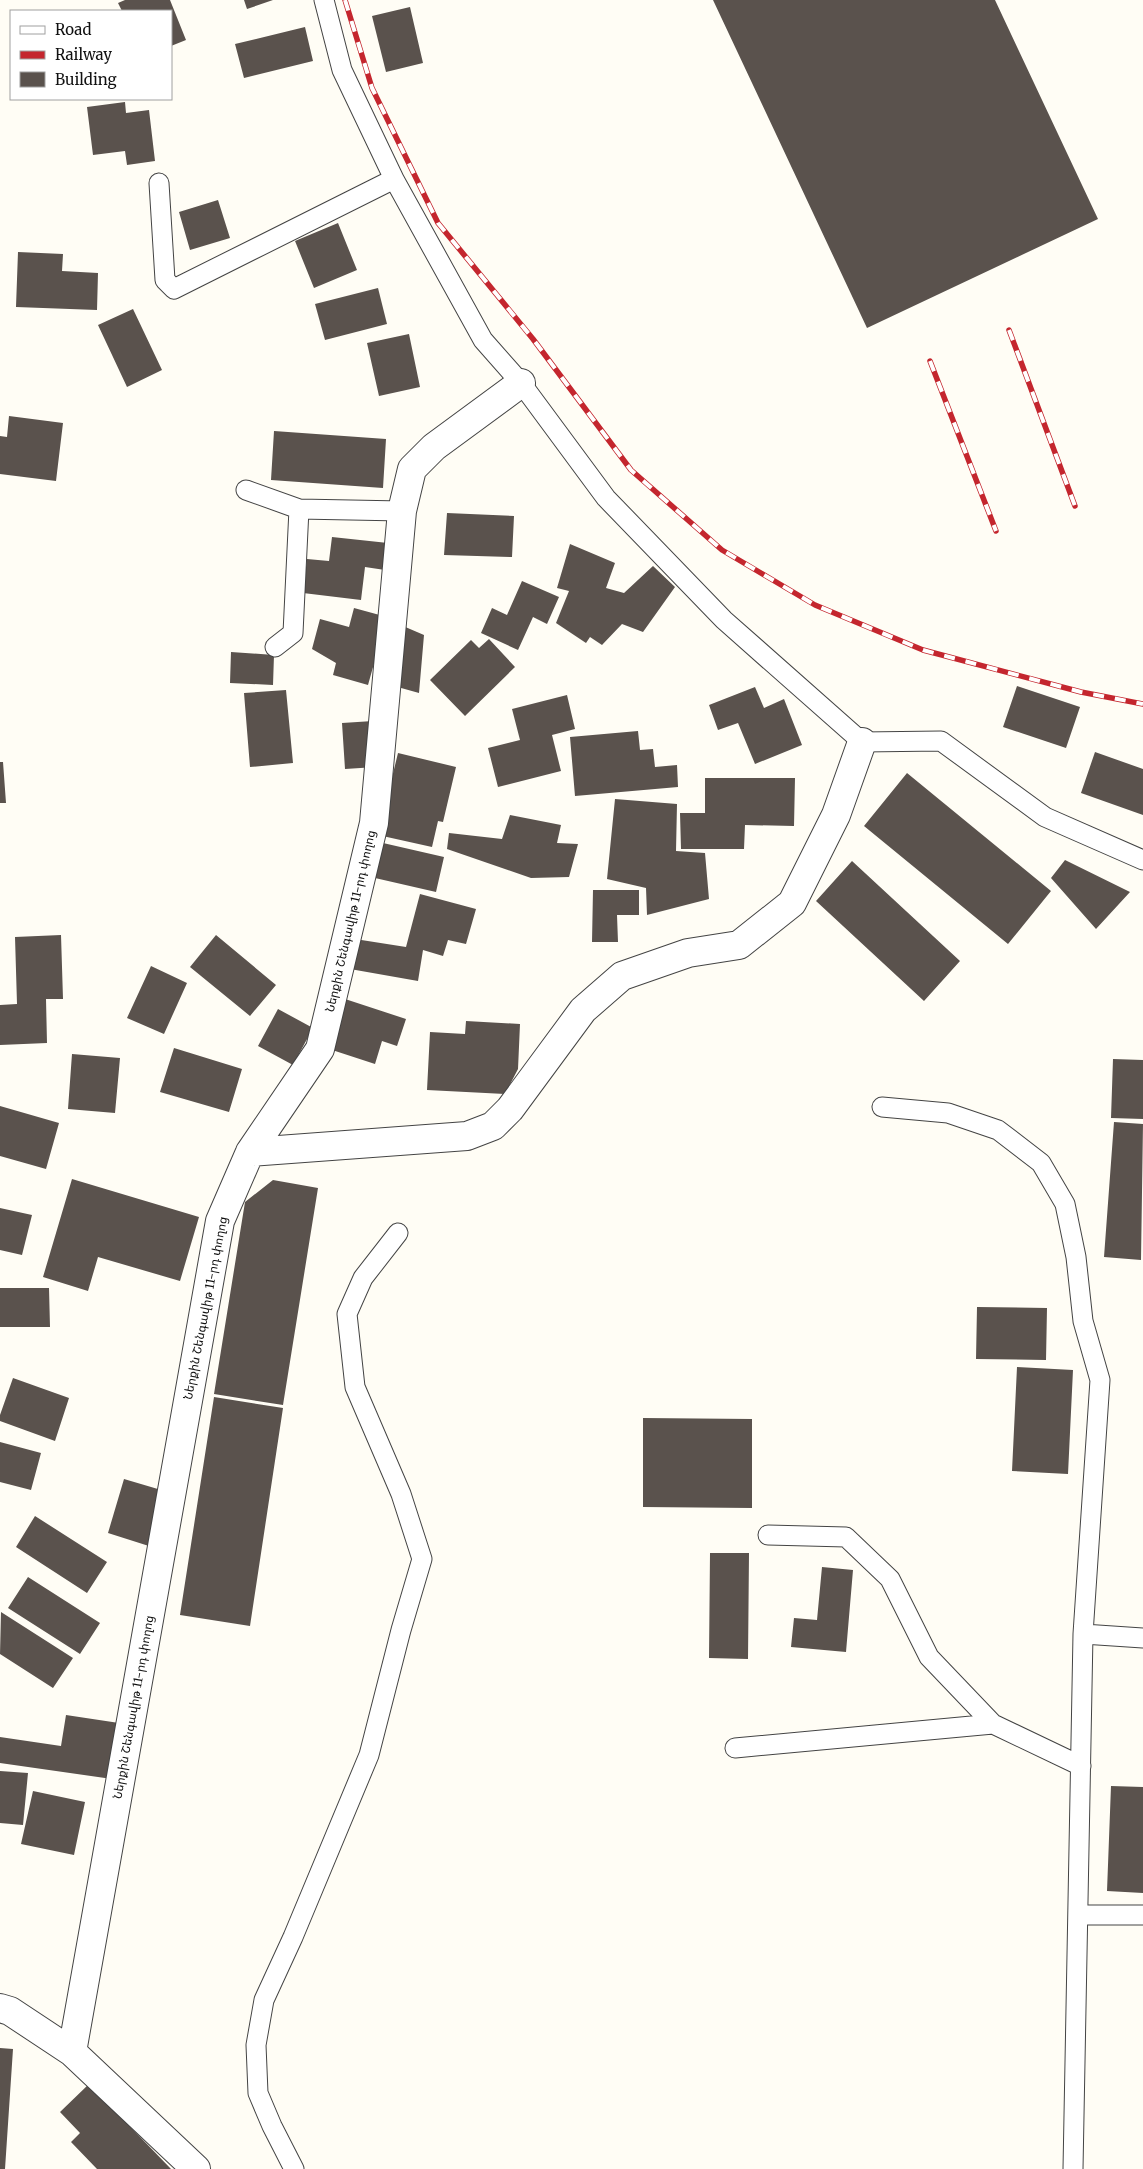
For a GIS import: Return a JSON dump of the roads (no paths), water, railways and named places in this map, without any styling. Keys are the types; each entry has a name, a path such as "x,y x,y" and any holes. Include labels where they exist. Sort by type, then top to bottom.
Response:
{"street":[{"name":"Ներքին Շենգավիթ 11-րդ փողոց","path":"72,2052 220,1221 250,1152 320,1049 372,832 402,511 412,469 434,447 521,383"},
{"path":"250,1152 468,1136 493,1126 510,1109 583,1010 622,976 688,953 739,945 792,903 836,815 862,742"},
{"path":"0,2008 10,2010 72,2052 196,2169"}],"lane":[{"path":"324,0 342,70 394,178 483,340 521,383 606,498 724,620 862,742 941,741 1045,816 1143,860"},
{"path":"159,183 165,280 174,289 394,178"},
{"path":"246,490 299,509 402,511"},
{"path":"275,647 293,633 299,509"},
{"path":"882,1107 948,1113 998,1130 1041,1163 1065,1204 1076,1257 1083,1321 1100,1380 1083,1634 1073,2169"},
{"path":"294,2169 258,2093 256,2045 264,2000 294,1937 369,1756 401,1630 422,1559 401,1494 355,1387 347,1314 363,1278 398,1233"},
{"path":"768,1535 846,1537 890,1579 929,1657 993,1724 1081,1766"},
{"path":"1083,1634 1143,1638"},
{"path":"735,1748 993,1724"},
{"path":"1078,1915 1143,1915"}],"railway":[{"path":"345,0 372,88 438,223 533,339 631,470 722,550 815,605 923,650 1081,692 1143,704"},
{"path":"1009,330 1075,506"},
{"path":"930,361 996,531"}]}
